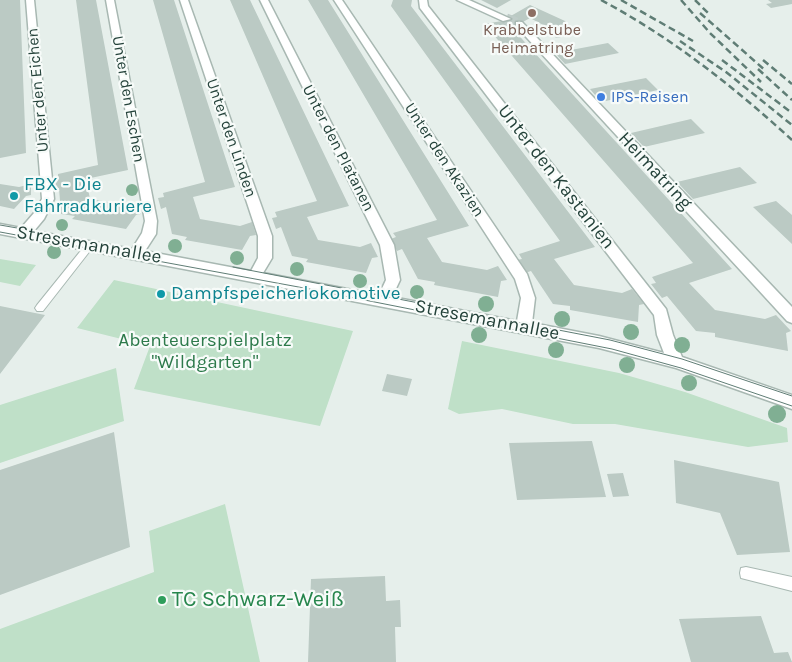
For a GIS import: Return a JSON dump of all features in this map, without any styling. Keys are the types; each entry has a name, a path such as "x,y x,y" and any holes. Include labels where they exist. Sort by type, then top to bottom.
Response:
{"street":[{"name":"Unter den Eichen","path":"24,233 39,216 48,199 30,0"},
{"name":"Unter den Eschen","path":"110,0 151,221 149,234 136,254"},
{"name":"Unter den Linden","path":"184,0 265,236 265,258 255,276"},
{"name":"Unter den Platanen","path":"264,0 387,245 393,280 384,300"},
{"name":"Unter den Akazien","path":"338,0 522,278 528,298 524,327"},
{"name":"Unter den Kastanien","path":"424,0 423,6 661,314 665,335 676,362"},
{"path":"461,0 506,19"},
{"name":"Heimatring","path":"519,24 792,317"},
{"name":"Stresemannallee","path":"0,229 90,244 599,342 676,362 792,402"}],"lane":[{"path":"40,308 90,244"},
{"path":"746,573 792,584"}],"green space":[{"path":"0,259 36,265 20,286 0,282"},
{"name":"Abenteuerspielplatz \"Wildgarten\"","path":"114,280 353,331 320,426 134,389 150,346 77,328"},
{"path":"462,341 619,373 685,392 787,428 788,442 748,447 615,424 573,424 502,409 459,414 448,409"},
{"path":"116,368 124,421 0,463 0,405"},
{"name":"TC Schwarz-Weiß","path":"225,504 260,662 0,662 0,629 154,572 149,531"}],"building":[{"path":"0,0 20,0 26,153 0,158"},
{"path":"76,0 96,0 128,170 86,179 90,199 127,205 139,202 141,214 136,215 126,229 72,219 75,216 61,214 59,188 53,190 52,180 58,178 58,174 98,165"},
{"path":"153,0 174,0 235,187 193,197 200,219 240,226 252,222 256,235 250,236 242,250 185,240 187,237 172,234 166,207 161,209 158,198 164,197 163,193 205,182"},
{"path":"230,0 250,0 349,206 307,217 318,240 360,247 371,243 378,257 372,258 366,273 306,262 308,259 292,256 281,227 276,229 272,218 277,217 275,212 317,201"},
{"path":"308,0 328,0 469,226 427,238 442,262 487,270 498,266 507,280 501,281 498,297 434,285 435,282 418,279 402,249 397,251 391,239 396,237 393,233 437,220"},
{"path":"393,0 412,0 411,6 595,247 554,259 574,285 622,293 632,289 644,304 639,305 638,322 570,310 570,306 553,304 531,271 525,273 517,260 522,259 519,254 560,241 391,6"},
{"path":"481,0 511,0 497,8"},
{"path":"768,0 792,0 792,4 771,8 766,4 772,3"},
{"path":"530,5 565,21 578,34 556,38 549,28 530,18 512,28 732,269 689,283 715,310 765,319 776,315 791,331 786,333 788,351 715,337 715,333 696,331 667,296 662,298 651,284 656,283 652,277 693,263 484,24 502,21"},
{"path":"608,43 619,53 565,64 555,53"},
{"path":"646,78 658,90 601,102 590,89"},
{"path":"691,119 705,133 644,147 631,133"},
{"path":"740,167 757,183 693,199 677,182"},
{"name":"FBX - Die Fahrradkuriere","path":"0,184 19,187 31,184 31,195 26,196 14,209 0,206"},
{"path":"776,201 792,215 792,244 753,207"},
{"path":"0,306 45,315 0,374"},
{"path":"387,374 412,379 407,396 382,391"},
{"path":"114,432 130,547 0,595 0,470"},
{"path":"592,441 606,497 517,500 509,443"},
{"path":"674,460 779,482 790,552 737,555 720,513 676,503"},
{"path":"623,473 629,496 613,497 607,474"},
{"path":"385,576 386,601 400,600 401,627 395,627 396,662 308,662 311,579"},
{"path":"761,616 774,653 788,652 792,662 691,662 679,619"}],"tunnel":[{"path":"506,19 519,24"}],"tram line":[{"path":"0,225 51,234"},
{"path":"0,232 304,288 612,349 681,368 792,406"},
{"path":"233,267 610,340 682,359 792,396"}],"railway":[{"path":"601,0 652,30 701,64 792,140"},
{"path":"621,0 693,41"},
{"path":"681,0 710,33 761,82"},
{"path":"695,0 710,15"},
{"path":"700,13 766,71"},
{"path":"680,41 726,72 792,125"},
{"path":"722,60 792,113"},
{"path":"763,60 792,84"},
{"path":"758,69 792,100"}],"place":[{"name":"Krabbelstube Heimatring","path":"532,13"},
{"name":"IPS-Reisen","path":"601,97"},
{"name":"FBX - Die Fahrradkuriere","path":"14,196"},
{"name":"Dampfspeicherlokomotive","path":"161,294"},
{"name":"TC Schwarz-Weiß","path":"162,600"}]}
